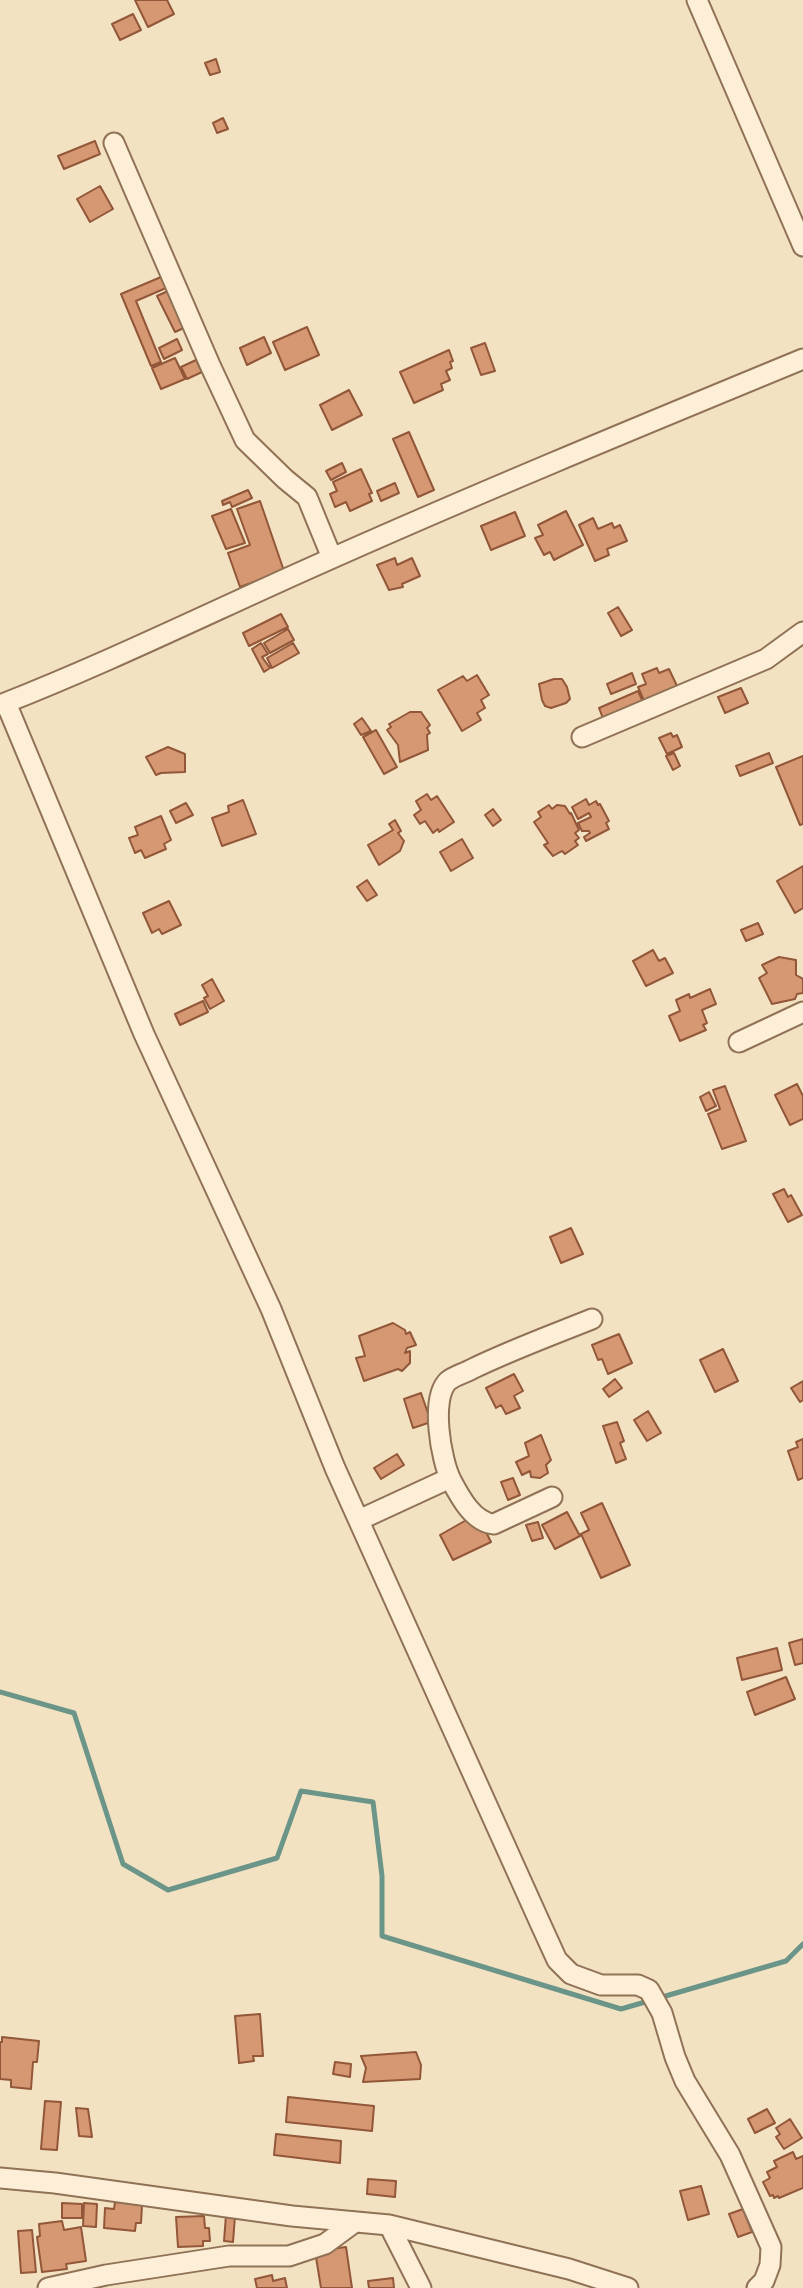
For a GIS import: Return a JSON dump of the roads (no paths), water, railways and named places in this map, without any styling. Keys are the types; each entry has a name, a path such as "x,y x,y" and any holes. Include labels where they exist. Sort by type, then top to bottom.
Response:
{"street":[{"path":"697,0 803,246"},
{"path":"114,143 245,440 285,479 307,496 332,558"},
{"path":"757,2288 764,2281 771,2265 771,2248 730,2155 685,2081 662,2012 649,1990 638,1985 601,1985 571,1974 557,1960 335,1468 271,1309 144,1034 3,704 571,454 803,359"},
{"path":"582,737 766,659 803,632"},
{"path":"739,1042 803,1012"},
{"path":"552,1497 494,1524 485,1523 474,1516 450,1478 439,1433 439,1399 447,1382 592,1319"},
{"path":"359,1520 450,1478"},
{"path":"0,2178 55,2182 292,2216 388,2225 569,2269 628,2288"},
{"path":"48,2288 106,2275 229,2256 289,2256 325,2244 355,2222"},
{"path":"388,2225 421,2288"}],"waterway":[{"path":"0,1692 74,1713 123,1864 168,1890 277,1858 301,1791 373,1802 382,1876 382,1936 621,2009 786,1961 803,1944"}]}
